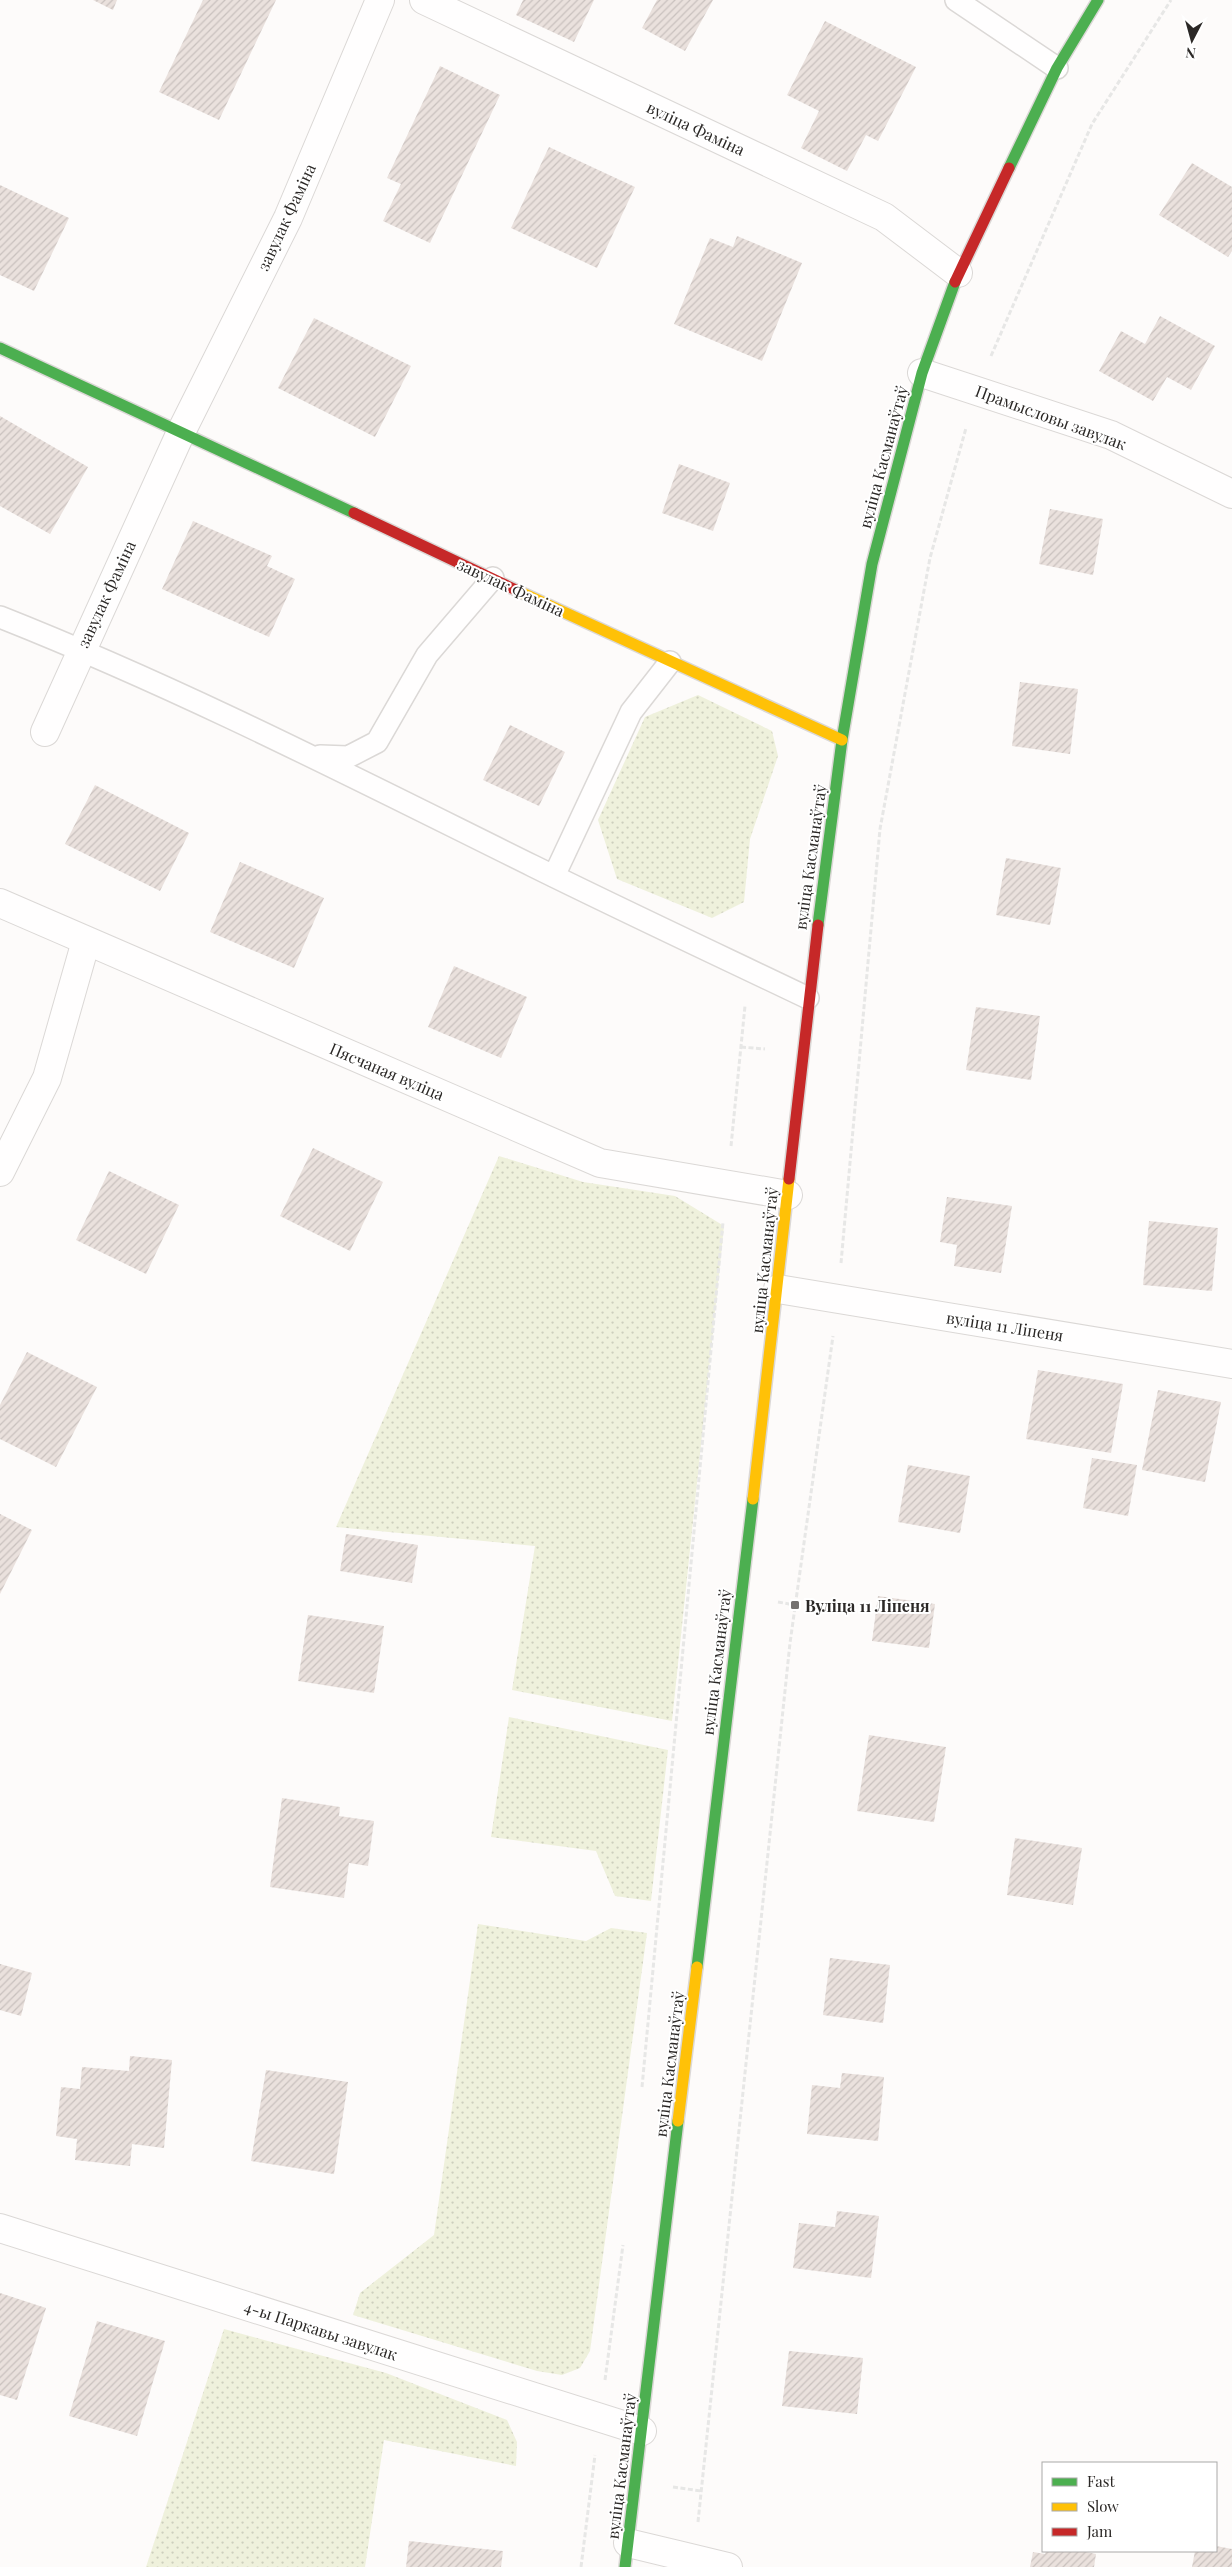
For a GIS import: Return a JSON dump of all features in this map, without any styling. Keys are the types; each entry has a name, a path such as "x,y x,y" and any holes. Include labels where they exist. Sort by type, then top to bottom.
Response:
{"main road":[{"name":"вуліца Касманаўтаў","path":"626,2555 778,1289 808,998 842,740 872,564 922,373 958,273 1057,68 1098,0"},
{"name":"завулак Фаміна","path":"0,348 182,430 670,662 842,740"}],"street":[{"name":"завулак Фаміна","path":"44,732 182,430 288,218 380,0"},
{"name":"вуліца Фаміна","path":"424,0 884,217 958,273"},
{"name":"Прамысловы завулак","path":"922,373 1111,435 1232,494"},
{"name":"Пясчаная вуліца","path":"0,903 600,1163 788,1195"},
{"path":"0,1172 47,1078 86,941"},
{"name":"вуліца 11 Ліпеня","path":"778,1289 1232,1364"},
{"name":"4-ы Паркавы завулак","path":"0,2228 642,2431"},
{"path":"626,2555 694,2559 728,2567"}],"lane":[{"path":"956,0 1057,68"},
{"path":"312,756 348,757 377,742 427,655 493,578"},
{"path":"0,617 81,649 312,756 554,876 808,998"},
{"path":"554,876 631,712 670,662"}],"path":[{"path":"694,2559 790,1643 838,1298 880,829 930,558 976,390 1092,124 1171,0"},
{"path":"641,2096 744,1005"},
{"path":"581,2567 623,2242"}],"green space":[{"path":"698,695 772,731 778,756 750,839 744,902 712,918 617,879 598,820 645,717"},
{"path":"499,1156 583,1182 675,1196 724,1226 672,1721 512,1690 535,1546 336,1527"},
{"path":"509,1717 668,1750 651,1901 615,1896 596,1851 491,1837"},
{"path":"478,1924 586,1941 611,1928 647,1933 590,2351 580,2368 562,2375 537,2371 353,2315 360,2293 434,2235"},
{"path":"224,2329 386,2373 507,2420 517,2442 516,2466 384,2440 365,2567 146,2567"}],"building":[{"path":"93,0 117,0 113,10"},
{"path":"203,0 276,0 219,120 159,92"},
{"path":"523,0 594,0 574,42 516,15"},
{"path":"657,0 713,0 685,51 642,28"},
{"path":"825,21 916,67 878,141 866,135 847,171 801,148 819,111 787,95"},
{"path":"440,66 500,95 430,243 383,221 401,184 387,178"},
{"path":"549,147 635,187 597,268 511,228"},
{"path":"1192,163 1232,187 1232,251 1228,257 1159,215"},
{"path":"0,185 69,218 34,291 0,275"},
{"path":"737,236 802,263 762,361 674,324 710,238 733,247"},
{"path":"1160,316 1215,346 1191,390 1167,377 1153,401 1099,371 1121,331 1145,344"},
{"path":"314,318 411,366 375,437 278,388"},
{"path":"0,416 88,467 50,534 0,506"},
{"path":"679,464 730,483 713,531 662,513"},
{"path":"1050,509 1103,519 1093,575 1039,564"},
{"path":"193,521 272,556 267,566 295,579 269,637 162,589"},
{"path":"1020,682 1078,689 1070,754 1012,746"},
{"path":"510,725 565,752 539,806 483,780"},
{"path":"95,785 189,833 160,891 65,844"},
{"path":"1006,858 1061,868 1050,925 996,915"},
{"path":"240,862 324,898 294,968 210,932"},
{"path":"454,966 527,997 501,1058 428,1027"},
{"path":"976,1007 1040,1016 1031,1080 966,1070"},
{"path":"313,1148 383,1182 350,1251 280,1216"},
{"path":"109,1171 179,1205 146,1274 76,1240"},
{"path":"947,1197 1012,1206 1001,1273 954,1266 957,1245 940,1242"},
{"path":"1149,1221 1218,1228 1212,1291 1143,1285"},
{"path":"27,1352 97,1387 56,1467 0,1439 0,1405"},
{"path":"1038,1370 1123,1384 1111,1453 1026,1439"},
{"path":"1158,1390 1221,1402 1205,1482 1142,1470"},
{"path":"1092,1458 1137,1465 1128,1516 1083,1508"},
{"path":"908,1465 970,1476 960,1533 898,1522"},
{"path":"0,1514 32,1530 0,1594"},
{"path":"346,1534 418,1545 412,1583 340,1571"},
{"path":"878,1596 935,1604 929,1648 872,1641"},
{"path":"308,1615 384,1626 374,1693 298,1681"},
{"path":"869,1735 946,1747 934,1822 857,1811"},
{"path":"282,1798 340,1807 339,1816 374,1821 368,1866 349,1863 344,1898 270,1887"},
{"path":"1015,1838 1082,1848 1073,1905 1007,1895"},
{"path":"830,1958 890,1965 883,2023 823,2015"},
{"path":"0,1964 32,1973 21,2016 0,2010"},
{"path":"130,2056 172,2060 164,2148 132,2144 130,2166 75,2160 77,2139 56,2136 61,2087 80,2089 82,2067 129,2071"},
{"path":"266,2070 348,2082 334,2174 251,2161"},
{"path":"842,2073 884,2077 878,2141 807,2134 812,2085 840,2088"},
{"path":"837,2211 879,2216 871,2278 793,2268 799,2223 835,2227"},
{"path":"0,2293 46,2308 17,2400 0,2395"},
{"path":"97,2321 165,2341 137,2436 69,2416"},
{"path":"789,2351 863,2358 857,2414 782,2406"},
{"path":"409,2541 503,2551 501,2567 406,2567"},
{"path":"1217,2546 1232,2549 1232,2567 1192,2567 1195,2552 1217,2552"},
{"path":"1033,2552 1045,2554 1046,2552 1087,2552 1096,2554 1094,2567 1030,2567"}],"traffic: fast":[{"path":"1009,168 1057,68 1098,0"},
{"path":"818,925 842,740 872,564 922,373 955,282"},
{"path":"0,348 354,513"},
{"path":"697,1967 753,1499"},
{"path":"625,2567 678,2121"}],"traffic: slow":[{"path":"518,591 842,740"},
{"path":"753,1499 789,1179"},
{"path":"678,2121 697,1967"}],"traffic: jam":[{"path":"955,282 1009,168"},
{"path":"354,513 518,591"},
{"path":"789,1179 818,925"}],"place":[{"name":"Вуліца 11 Ліпеня","path":"795,1605"}]}
